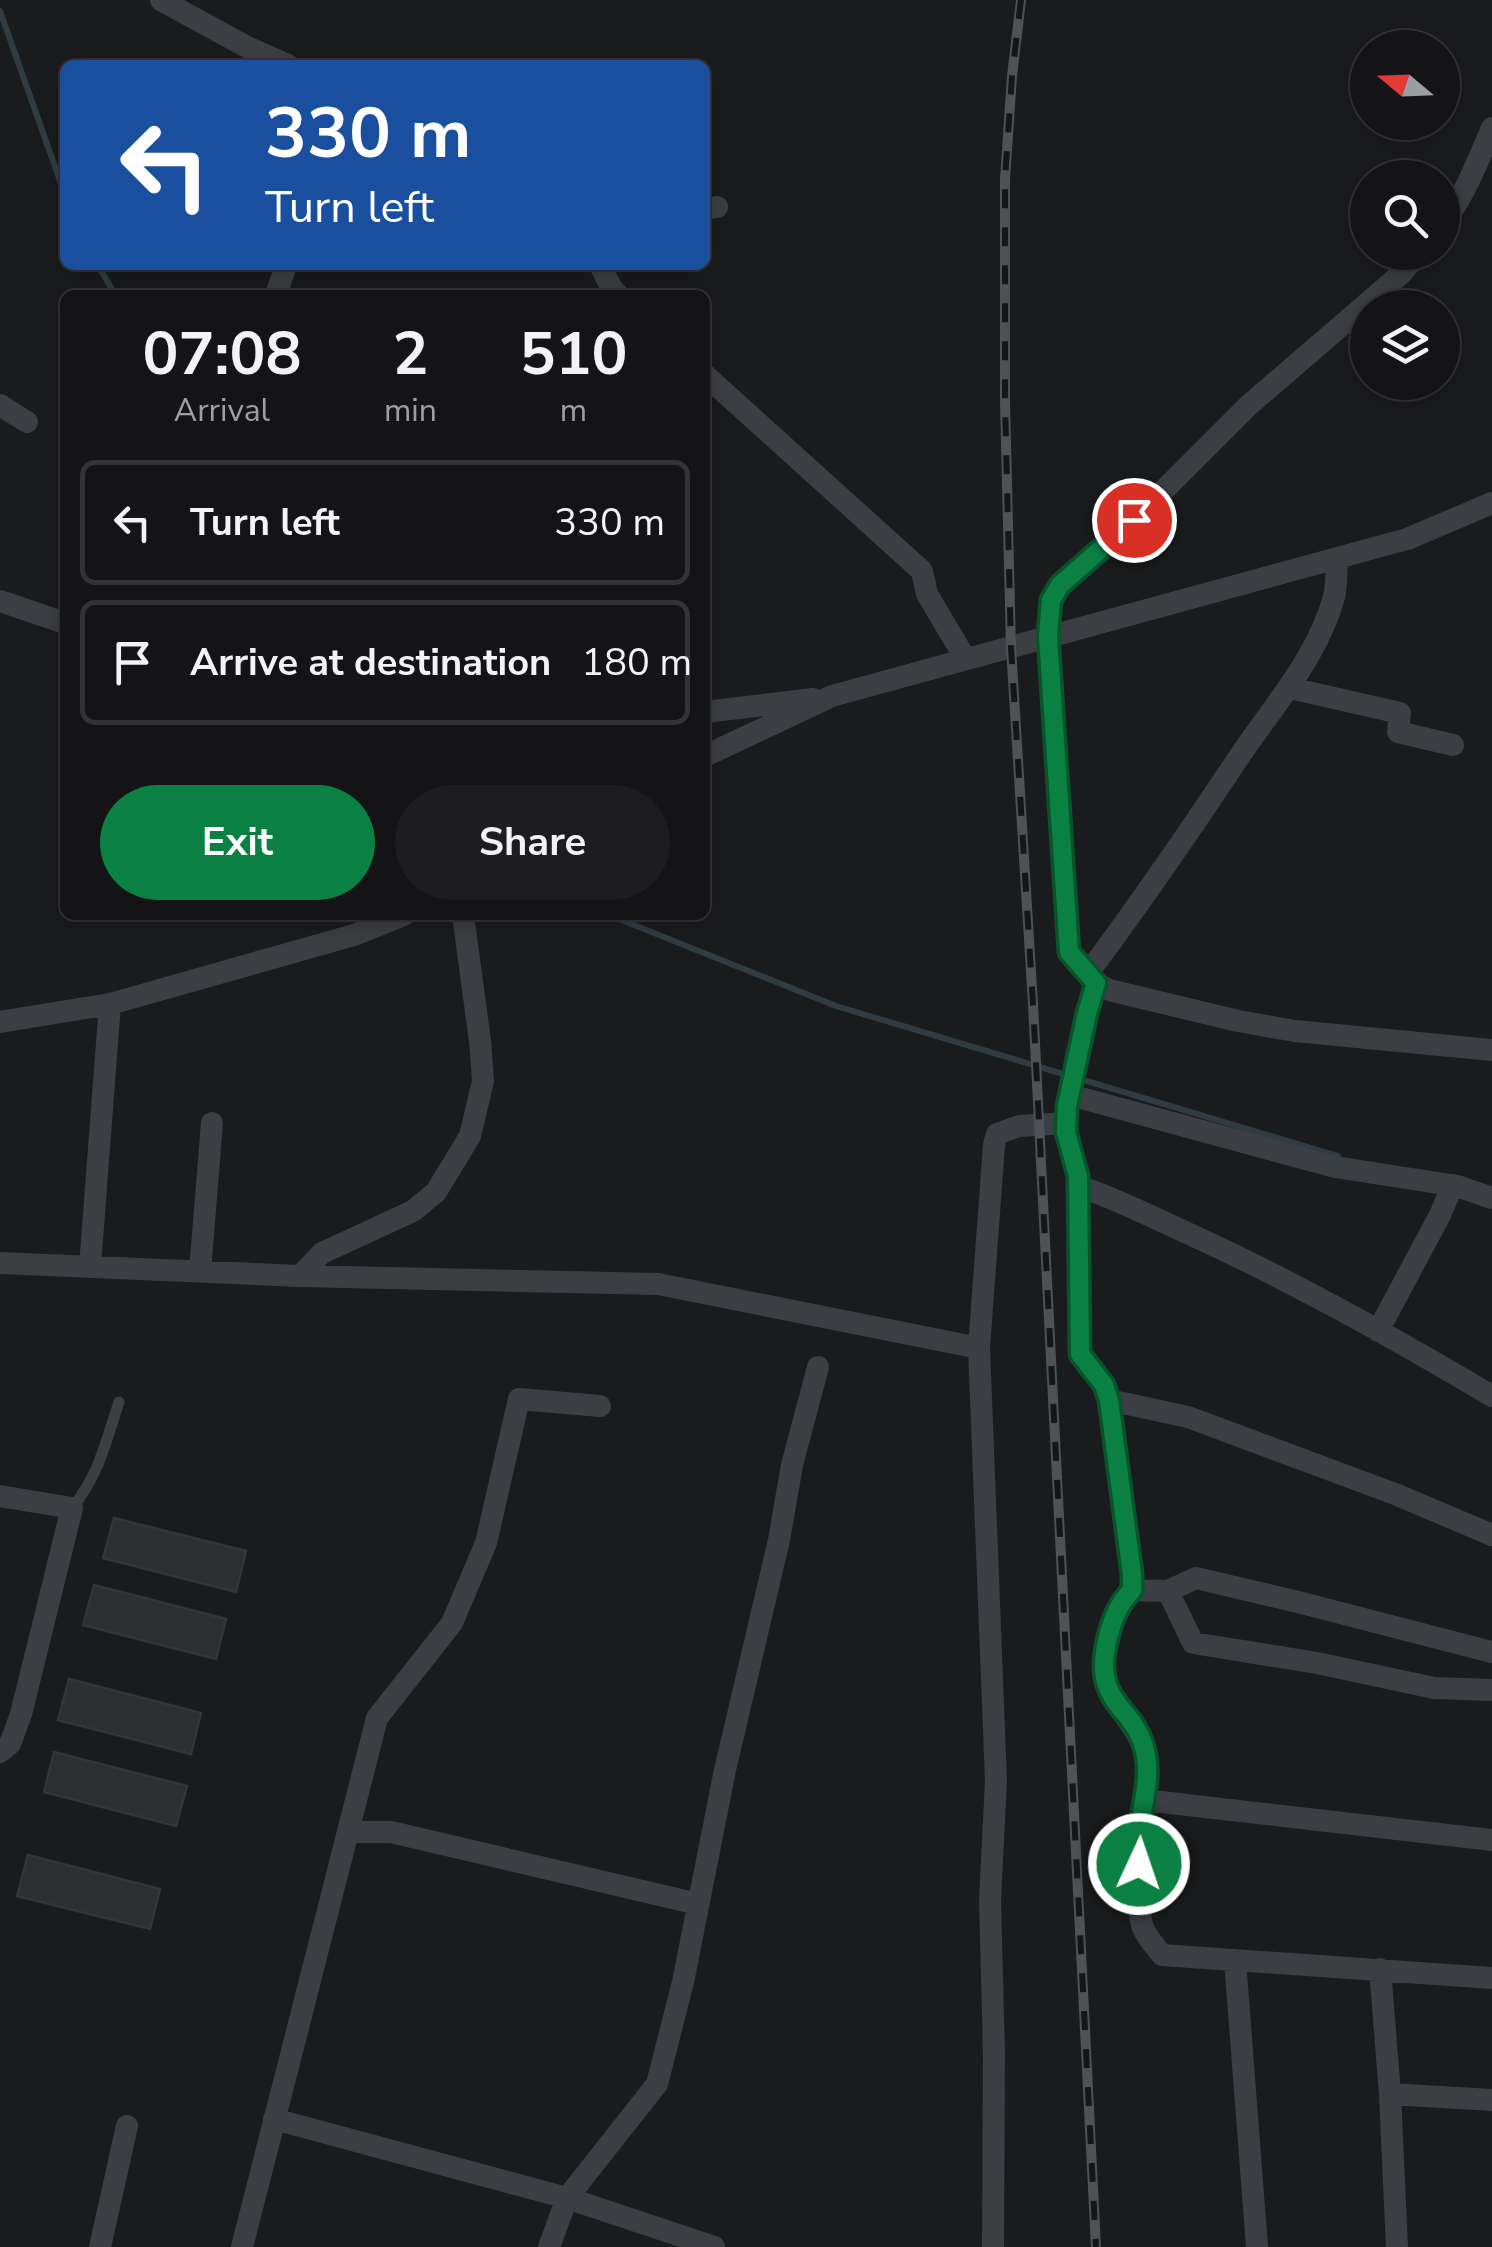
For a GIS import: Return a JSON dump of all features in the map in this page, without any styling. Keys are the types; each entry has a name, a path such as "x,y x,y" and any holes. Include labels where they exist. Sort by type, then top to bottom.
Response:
{"street":[{"path":"169,2 244,56"},
{"path":"1460,195 1492,128"},
{"path":"1405,270 1249,406 1134,520 1060,585 1051,600 1048,636 1069,952 1108,990 1238,1022 1492,1050"},
{"path":"710,380 922,571 927,594 965,658"},
{"path":"0,405 27,422"},
{"path":"710,711 832,696 1407,539 1492,503"},
{"path":"1132,1590 1109,1400 1104,1385 1080,1354 1078,1186 1066,1124 1092,978 1257,730 1290,688 1312,650 1334,595 1338,558"},
{"path":"0,601 60,621"},
{"path":"1290,688 1400,713 1398,732 1452,745"},
{"path":"710,754 832,696"},
{"path":"0,1022 110,1004 354,935 392,920"},
{"path":"300,1276 322,1253 413,1211 436,1192 470,1136 483,1081 464,920"},
{"path":"90,1266 110,1004"},
{"path":"1070,1094 1335,1167 1454,1185 1492,1198"},
{"path":"200,1271 212,1124"},
{"path":"994,2247 990,1900 996,1781 979,1348 997,1134 1019,1126 1066,1124"},
{"path":"1378,1331 1454,1185"},
{"path":"1078,1186 1104,1194 1312,1294 1492,1396"},
{"path":"0,1263 300,1276 658,1284 979,1348"},
{"path":"549,2247 567,2198 657,2084 683,1982 792,1465 818,1367"},
{"path":"242,2247 377,1718 452,1623 486,1543 519,1399 600,1406"},
{"path":"1109,1400 1188,1416 1492,1535"},
{"path":"0,1496 72,1508 21,1714 10,1744 0,1752"},
{"path":"1492,1652 1196,1578 1168,1591 1132,1590 1113,1618 1103,1673 1108,1690 1144,1748 1147,1777 1138,1882 1141,1920 1144,1932 1162,1955 1492,1978"},
{"path":"1168,1591 1192,1643 1434,1688 1492,1690"},
{"path":"1144,1800 1492,1840"},
{"path":"348,1832 391,1832 698,1904"},
{"path":"1235,1960 1257,2247"},
{"path":"1380,1969 1396,2247"},
{"path":"1390,2094 1492,2100"},
{"path":"274,2120 567,2198 714,2247"},
{"path":"100,2247 127,2126"}],"lane":[{"path":"72,1508 88,1489 119,1402"}],"building":[{"path":"114,1518 246,1551 236,1592 103,1558"},
{"path":"94,1585 226,1619 216,1659 83,1625"},
{"path":"69,1679 201,1713 191,1754 58,1720"},
{"path":"54,1752 187,1786 176,1826 44,1792"},
{"path":"28,1855 160,1889 150,1929 17,1896"}],"waterway":[{"path":"0,11 60,181"},
{"path":"101,270 112,290"},
{"path":"621,920 836,1006 1338,1156"}],"railway":[{"path":"1021,0 1005,179 1011,647 1033,1004 1096,2247"}],"route":[{"path":"1134,520 1060,585 1051,600 1048,636 1069,952 1096,983 1067,1106 1066,1132 1078,1176 1080,1354 1104,1385 1109,1400 1132,1574 1132,1590 1113,1618 1103,1673 1108,1690 1141,1740 1146,1757 1139,1864"}]}
